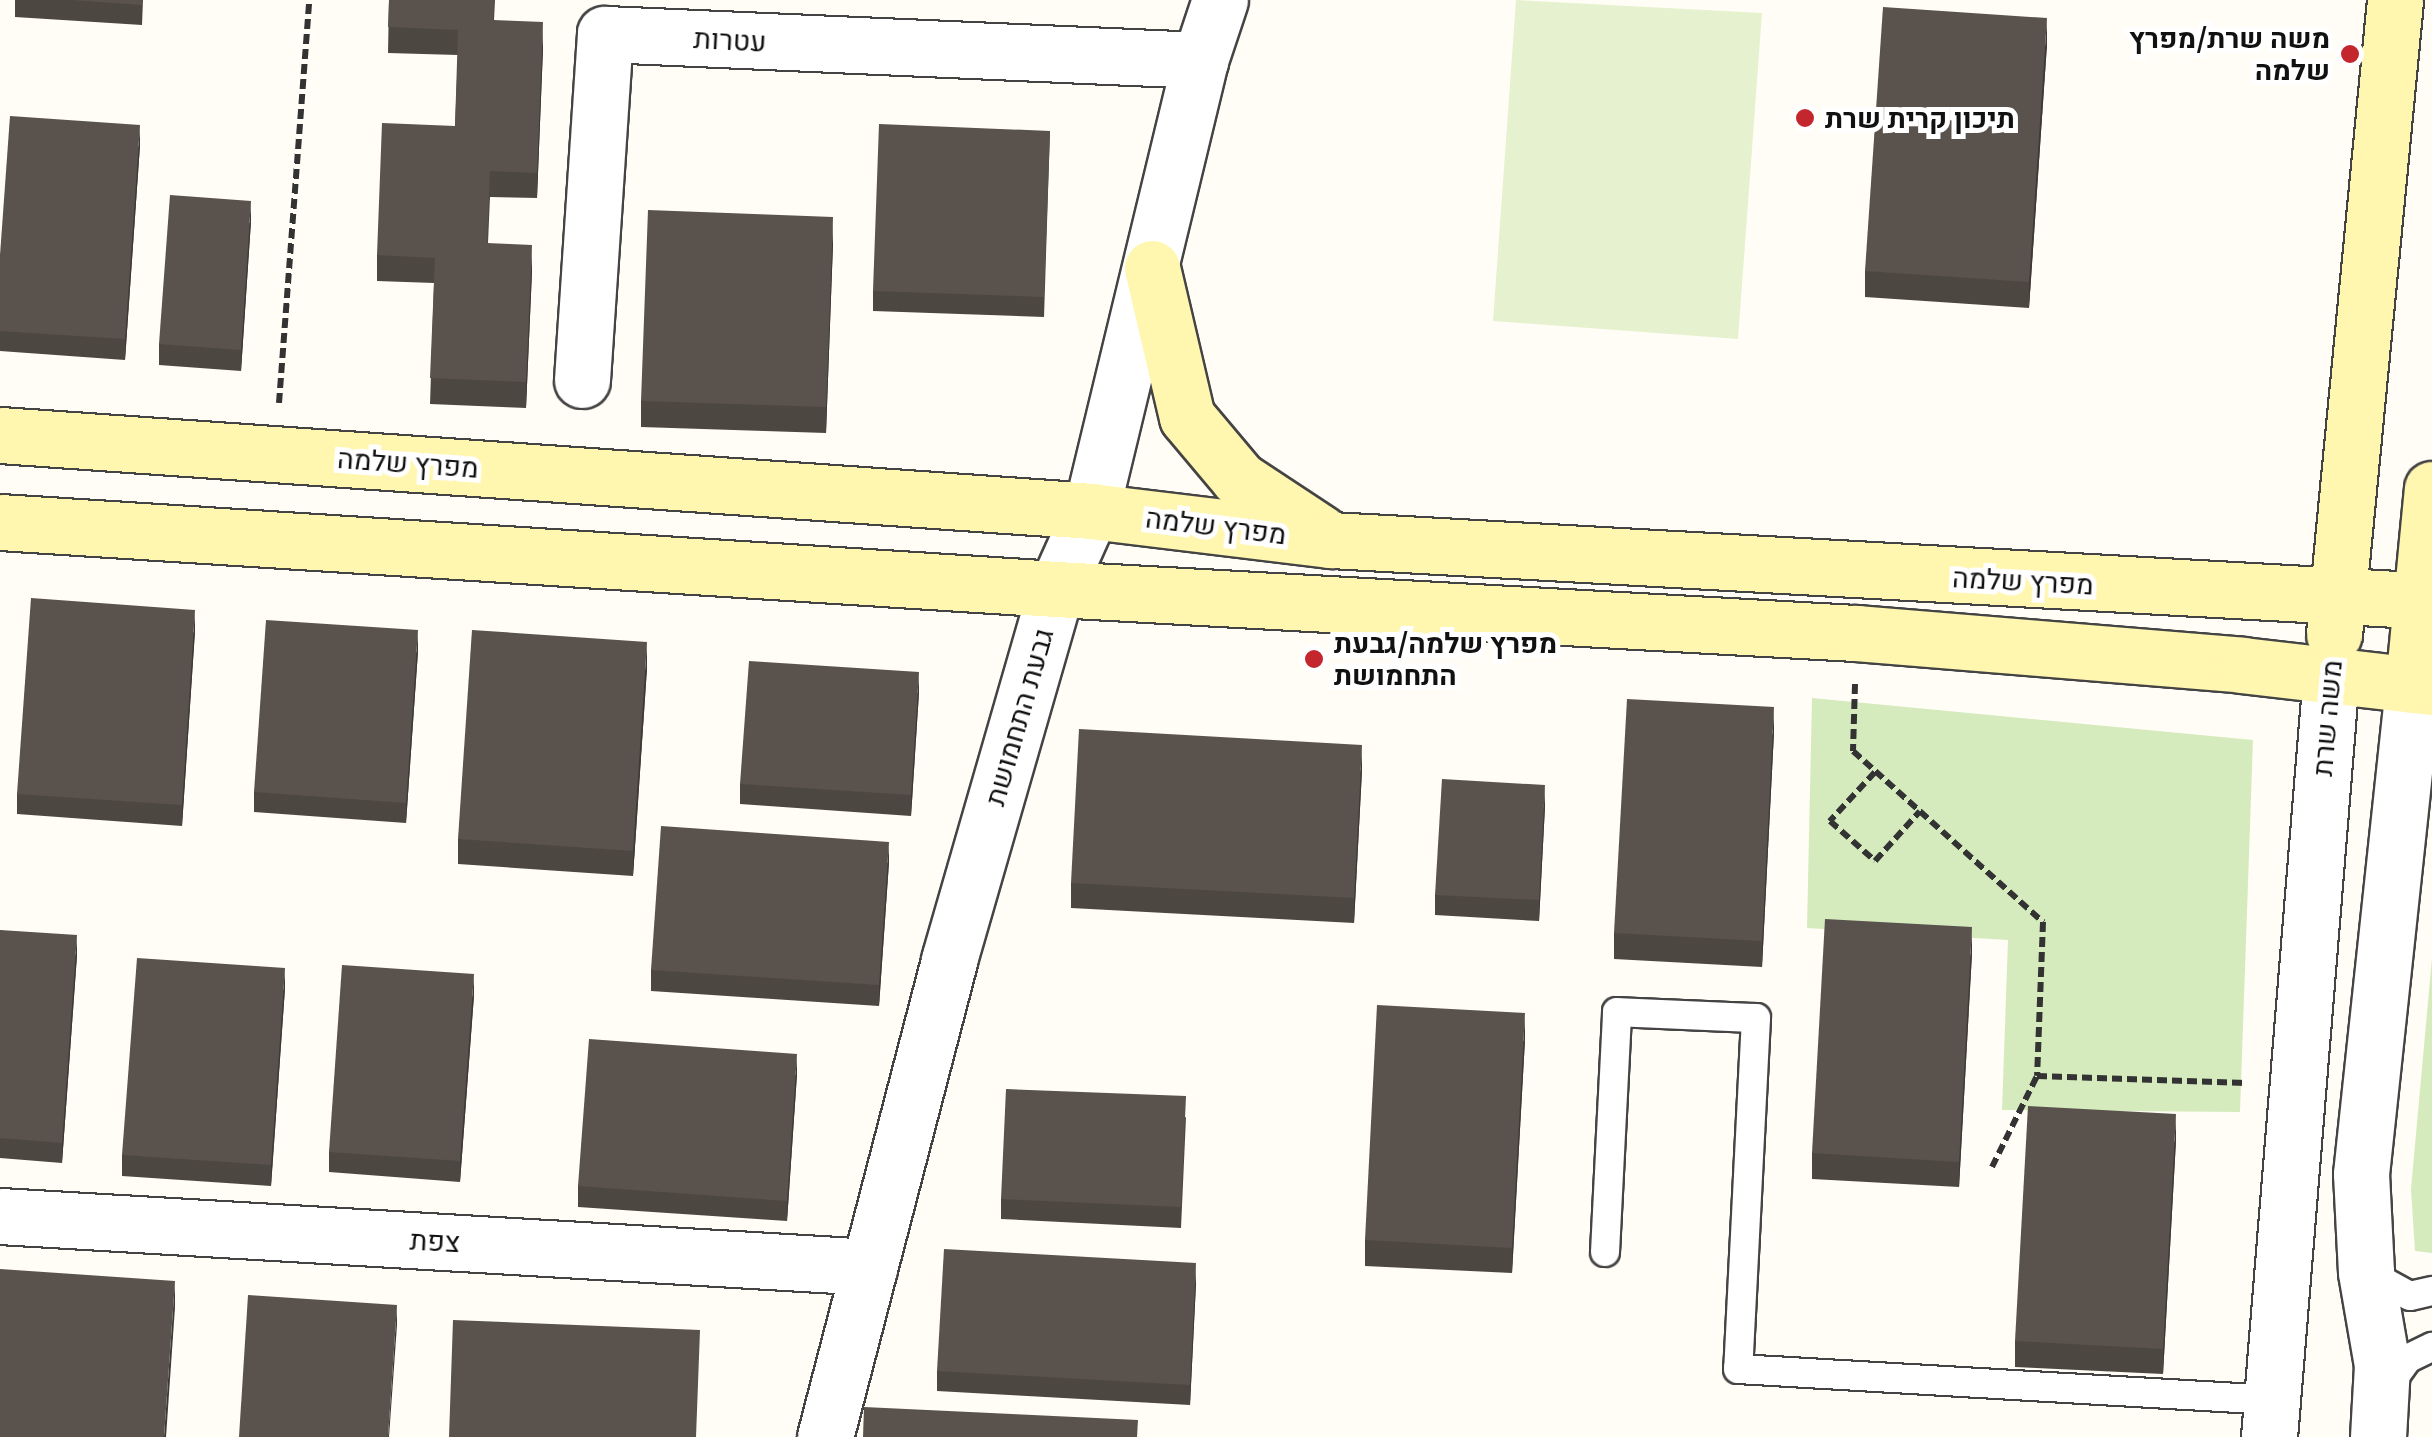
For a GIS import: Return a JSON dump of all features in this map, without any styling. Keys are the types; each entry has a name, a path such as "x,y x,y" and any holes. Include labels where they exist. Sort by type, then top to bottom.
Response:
{"street":[{"name":"גבעת התחמושת","path":"825,1437 950,960 1056,590 1091,511 1200,60 1220,0"},
{"name":"משה שרת","path":"2270,1419 2336,599 2395,0"},
{"name":"עטרות","path":"582,380 606,34 1200,60"},
{"path":"1152,268 1187,417 1239,479 1331,540"},
{"name":"מפרץ שלמה","path":"0,435 1091,511 1331,540 2239,594 2426,601"},
{"path":"2379,1417 2382,1365 2366,1272 2361,1174 2422,686 2431,508"},
{"path":"2239,594 2286,572 2318,548 2344,513"},
{"path":"0,522 1056,590 1856,633 2330,674 2422,686"},
{"name":"צפת","path":"0,1216 870,1266"}],"lane":[{"path":"1605,1252 1617,1012 1756,1018 1738,1369 2270,1419"},
{"path":"2366,1272 2410,1296 2432,1292"},
{"path":"2379,1417 2407,1359 2432,1347"}],"path":[{"path":"276,454 309,0"},
{"path":"1856,633 1852,751 2043,922 2037,1076 1992,1167"},
{"path":"1876,772 1830,821 1875,861 1920,812"},
{"path":"2037,1076 2298,1084"}],"green space":[{"path":"1516,0 1762,13 1738,339 1493,321"},
{"path":"1812,698 2253,740 2240,1112 2002,1110 2008,940 1807,928"},
{"path":"2432,958 2432,1253 2415,1251 2411,1189"}],"building":[{"path":"72,0 142,0 142,5"},
{"path":"389,0 494,0 493,20 543,22 537,173 490,171 487,243 532,245 526,382 430,378 435,258 377,255 382,123 455,126 458,30 388,27"},
{"path":"1883,7 2047,18 2029,282 1865,271"},
{"path":"10,116 140,125 125,339 0,331 0,255"},
{"path":"879,124 1050,131 1044,297 873,291"},
{"path":"170,195 251,201 241,350 159,344"},
{"path":"648,210 833,217 826,407 641,401"},
{"path":"31,598 195,610 182,805 17,794"},
{"path":"266,620 418,630 406,803 254,792"},
{"path":"472,630 647,642 633,851 458,839"},
{"path":"749,661 919,672 911,795 740,784"},
{"path":"1627,699 1774,707 1762,941 1614,933"},
{"path":"1079,729 1362,745 1354,898 1071,883"},
{"path":"1442,779 1545,785 1539,900 1435,895"},
{"path":"661,826 889,842 879,985 651,970"},
{"path":"1825,919 1972,927 1959,1162 1812,1153"},
{"path":"0,930 77,935 62,1143 0,1138"},
{"path":"137,958 285,968 271,1165 122,1155"},
{"path":"342,965 474,974 460,1161 329,1152"},
{"path":"1377,1005 1525,1013 1512,1248 1365,1240"},
{"path":"589,1039 797,1054 787,1201 578,1186"},
{"path":"1006,1089 1186,1096 1181,1207 1001,1199"},
{"path":"2028,1106 2176,1114 2163,1349 2015,1341"},
{"path":"944,1249 1196,1263 1190,1385 937,1371"},
{"path":"0,1269 175,1281 164,1437 0,1437"},
{"path":"248,1295 397,1305 388,1437 239,1437"},
{"path":"453,1320 700,1330 696,1437 449,1437"},
{"path":"864,1407 1138,1420 1137,1437 863,1437"}],"place":[{"name":"משה שרת/מפרץ שלמה","path":"2350,54"},
{"name":"תיכון קרית שרת","path":"1805,118"},
{"name":"מפרץ שלמה/גבעת התחמושת","path":"1314,659"}]}
